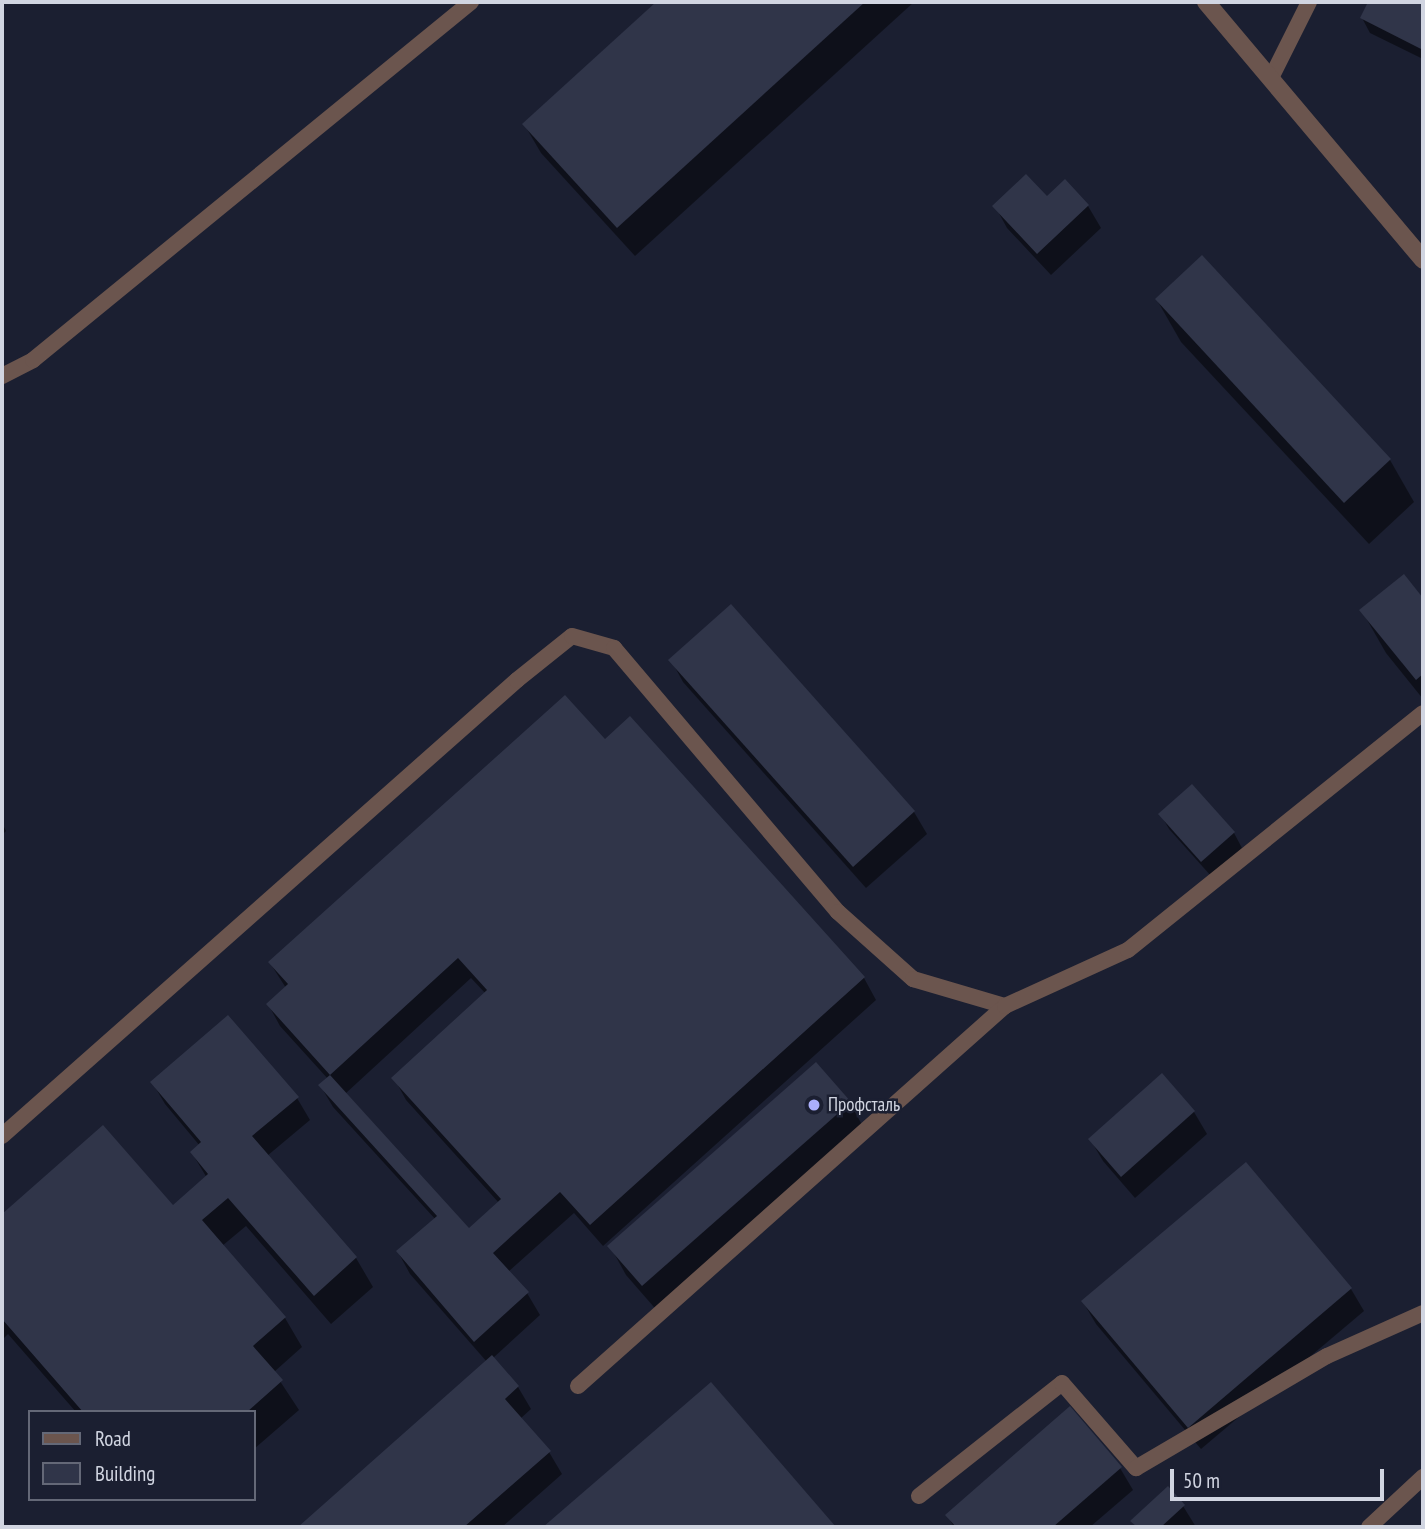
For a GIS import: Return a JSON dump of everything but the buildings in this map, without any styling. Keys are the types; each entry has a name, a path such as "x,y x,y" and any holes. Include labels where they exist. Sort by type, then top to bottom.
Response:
{"street":[{"path":"1206,2 1423,260"}],"lane":[{"path":"2,376 33,360 471,2"},
{"path":"1271,78 1309,2"},
{"path":"2,1136 517,680 572,636 614,648 838,912 913,979 1005,1006"},
{"path":"578,1386 1005,1006 1128,950 1423,713"},
{"path":"919,1496 1062,1383 1136,1468 1327,1356 1423,1313"},
{"path":"1369,1527 1423,1477"}],"place":[{"name":"Профсталь","path":"814,1105"}]}
